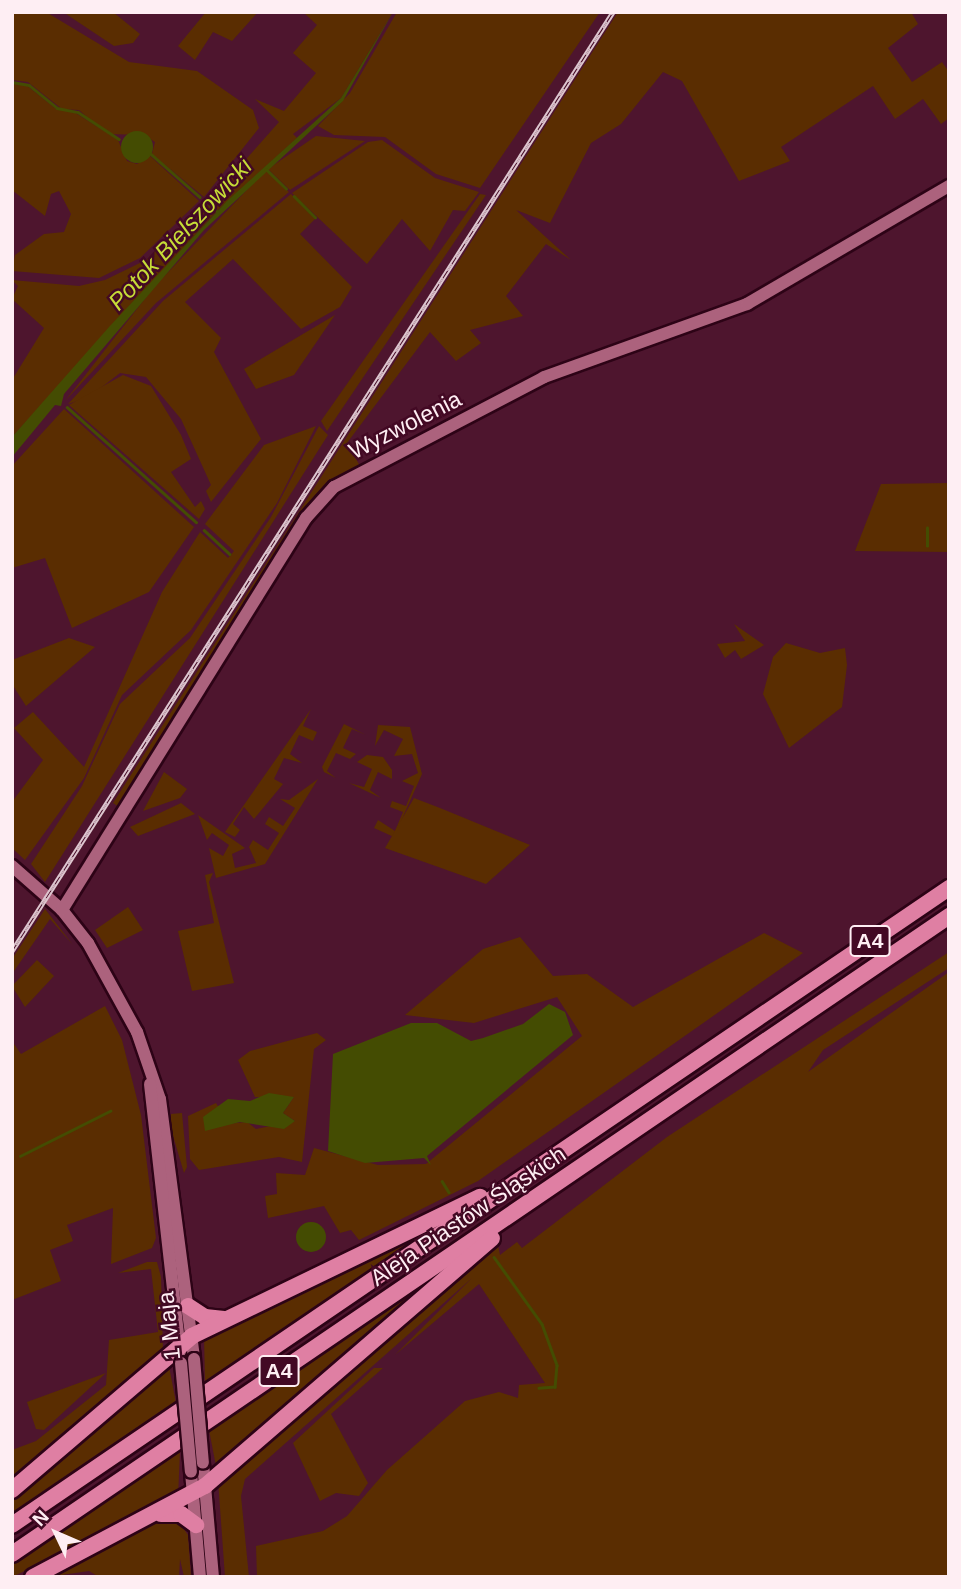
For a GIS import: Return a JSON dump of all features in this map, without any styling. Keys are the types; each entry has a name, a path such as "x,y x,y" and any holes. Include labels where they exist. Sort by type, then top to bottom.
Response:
{"highway":[{"name":"Aleja Piastów Śląskich","path":"12,1525 949,887"},
{"name":"Aleja Piastów Śląskich","path":"12,1555 949,916"},
{"path":"12,1490 186,1340 529,1172"},
{"path":"33,1577 199,1490 547,1190"},
{"path":"188,1306 205,1317 227,1319"},
{"path":"155,1515 181,1514 196,1525"}],"main road":[{"name":"Wyzwolenia","path":"62,910 306,518 334,487 544,377 747,304 949,186"},
{"name":"1 Maja","path":"12,866 62,910 121,993 162,1108 188,1306 186,1340"},
{"name":"1 Maja","path":"150,1073 186,1340 191,1472 199,1490 213,1577"},
{"name":"1 Maja","path":"187,1361 203,1463 196,1525 200,1577"}],"shaded area":[{"path":"12,12 46,12 129,62 197,71 253,110 259,128 204,197 152,154 155,142 144,135 107,134 79,110 62,109 28,82 12,80"},
{"path":"63,12 113,12 140,34 133,43 114,46"},
{"path":"206,12 258,12 232,41 213,32 195,60 178,46"},
{"path":"303,12 393,12 341,98 293,134 297,138 218,210 208,202 279,122 255,99 284,111 316,73 293,53 317,25"},
{"path":"393,12 343,101 204,230 64,394 61,406 55,405 12,457 12,437 109,327 227,201 341,98"},
{"path":"397,12 600,12 480,188 436,174 385,137 334,135 318,126 350,93"},
{"path":"618,12 911,12 918,24 888,48 912,82 942,62 949,72 949,118 941,124 923,99 895,119 873,86 781,147 790,161 739,181 682,81 663,72 621,124 591,143 550,223 516,210 571,260 546,244 506,296 523,316 470,330 481,343 456,361 430,332 347,443 360,466 307,509 119,807 113,803"},
{"path":"12,83 26,85 56,109 74,112 118,140 127,161 137,164 149,155 199,201 140,258 99,278 12,271 15,255 44,234 64,232 71,214 59,191 51,194 45,216 12,190"},
{"path":"137,131 149,135 153,147 149,159 137,163 125,159 121,147 125,135"},
{"path":"316,136 365,141 290,190 268,169"},
{"path":"382,140 435,178 479,192 465,211 453,210 430,251 402,219 367,264 292,193 368,142"},
{"path":"266,170 289,192 156,303 65,401 155,286"},
{"path":"291,194 315,219 300,234 352,287 340,307 301,329 233,259 185,302 221,338 214,352 261,439 211,502 206,491 211,485 181,419 146,377 120,373 89,397 68,404 163,301"},
{"path":"480,194 486,195 327,431 321,421"},
{"path":"205,203 216,212 12,437 12,380 44,328 12,299 18,286 12,280 79,286 105,280 146,260"},
{"path":"335,315 294,375 256,389 244,369"},
{"path":"123,375 151,386 181,435 191,459 171,472 195,507 201,501 205,509 199,519 69,405"},
{"path":"64,409 194,527 149,592 72,628 45,558 12,568 12,466"},
{"path":"316,426 277,503 191,630 122,695 84,778 25,860 12,848 12,802 43,760 14,728 33,712 84,767 162,592 200,532 228,558 234,551 205,524 264,445"},
{"path":"319,426 328,435 45,882 31,864 82,786 120,704 190,638 271,517"},
{"path":"949,483 949,552 855,551 881,484"},
{"path":"734,624 764,645 741,659 735,650 725,658 717,644 745,641"},
{"path":"69,638 95,647 26,706 12,684 12,660"},
{"path":"786,643 820,653 845,648 847,665 842,707 789,748 763,694 773,657"},
{"path":"311,709 303,726 317,732 313,741 299,735 290,754 302,763 284,758 274,779 283,784 254,819 244,807 233,824 240,830 235,837 225,832"},
{"path":"344,724 366,735 352,729 343,748 356,754 350,759 336,753 327,771 336,778 324,772 322,767"},
{"path":"378,725 410,727 422,774 394,837 374,828 378,820 395,831 403,812 390,807 392,801 406,806 414,786 402,781 418,773 412,754 394,756 403,739 384,730 375,746"},
{"path":"367,755 383,757 392,770 392,779 378,772 370,790 381,798 349,783 364,787 372,769 357,762"},
{"path":"164,772 187,789 180,798 143,811"},
{"path":"318,779 265,864 216,878 209,848 223,856 229,845 212,833 207,840 198,815 245,848 232,854 235,868 256,863 249,847 253,840 268,850 279,833 265,824 269,817 283,826 295,808 280,799 289,800"},
{"path":"414,798 530,845 486,884 385,848"},
{"path":"181,803 195,814 138,836 130,827"},
{"path":"213,873 209,882 234,983 192,991 178,931 214,923 205,875"},
{"path":"128,907 143,930 107,948 95,930"},
{"path":"45,909 73,945 50,919 12,974 12,959"},
{"path":"764,933 803,953 478,1181 359,1240 351,1230 340,1233 324,1206 268,1218 265,1196 277,1194 276,1173 305,1175 314,1148 378,1165 426,1164 582,1036 557,997 474,1023 405,1015 483,949 520,937 553,976 587,974 633,1007"},
{"path":"949,952 949,968 823,1050 808,1072 949,972 949,1577 257,1577 256,1546 323,1531 347,1516 387,1470 465,1401 499,1392 518,1398 519,1385 545,1383 479,1284 395,1355 472,1278 245,1479 241,1496 249,1577 225,1577 218,1480 497,1241 500,1255 517,1242 522,1248 667,1137"},
{"path":"37,960 54,976 25,1007 12,986"},
{"path":"549,1004 565,1012 573,1035 427,1156 431,1165 424,1158 365,1163 328,1151 333,1054 411,1023 437,1023 471,1041 523,1024"},
{"path":"105,1006 122,1040 141,1115 156,1238 152,1248 111,1264 113,1208 67,1225 73,1241 50,1250 61,1281 12,1300 12,1041 21,1054"},
{"path":"317,1033 326,1040 314,1049 302,1162 279,1157 199,1170 190,1159 188,1116 216,1103 219,1108 206,1116 216,1125 247,1122 256,1129 295,1121 283,1113 294,1097 255,1097 238,1060 250,1051"},
{"path":"269,1093 294,1097 283,1113 295,1121 284,1129 240,1122 205,1131 203,1117 228,1099 250,1101"},
{"path":"182,1113 187,1167 184,1173 171,1129 171,1114"},
{"path":"311,1222 317,1223 325,1231 325,1243 317,1251 311,1252 305,1251 297,1243 296,1237 297,1231 305,1223"},
{"path":"435,1227 234,1364 205,1382 204,1335"},
{"path":"147,1262 157,1262 161,1277 163,1350 12,1481 12,1450 36,1441 106,1385 109,1340 158,1332 151,1269 118,1273"},
{"path":"438,1274 441,1277 216,1466 209,1430"},
{"path":"168,1361 176,1403 12,1515 12,1495"},
{"path":"374,1368 383,1368 331,1414 368,1483 359,1496 336,1493 320,1501 293,1443"},
{"path":"106,1373 44,1430 36,1429 27,1402"},
{"path":"180,1451 178,1498 12,1577 12,1564"},
{"path":"177,1519 188,1535 191,1577 184,1577 180,1559 179,1577 99,1577 89,1571 48,1577 162,1520"}],"waterway":[{"path":"12,82 29,85 57,108 78,112 119,139"},
{"name":"Potok Bielszowicki","path":"151,154 200,197"},
{"name":"Potok Bielszowicki","path":"266,169 286,188"},
{"path":"294,196 315,217"},
{"name":"Potok Bielszowicki","path":"210,205 218,212"},
{"path":"67,407 196,522"},
{"path":"927,528 927,546"},
{"path":"204,530 230,554"},
{"path":"20,1156 110,1111"},
{"path":"442,1181 449,1192"},
{"path":"494,1257 542,1324 557,1365 555,1387 539,1388"}],"railway":[{"path":"12,951 613,12"}]}
